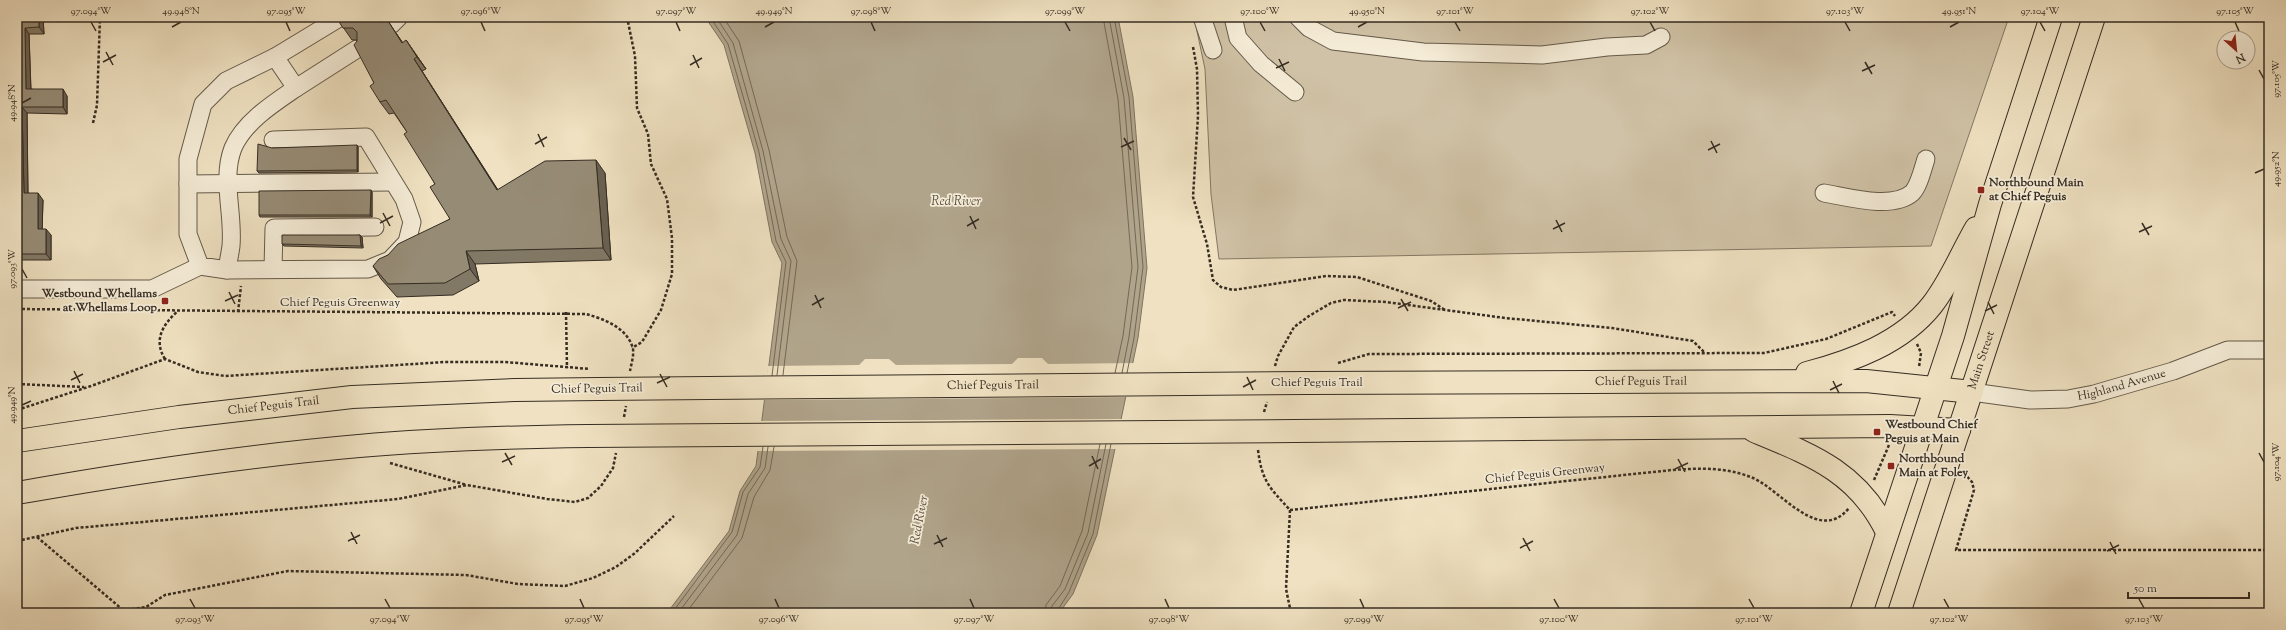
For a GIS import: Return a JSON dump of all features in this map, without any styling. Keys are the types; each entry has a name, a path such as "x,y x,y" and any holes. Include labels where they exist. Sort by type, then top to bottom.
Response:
{"main road":[{"path":"1861,613 1969,285 1990,204 2051,17"},
{"name":"Main Street","path":"1899,613 2094,17"},
{"path":"1766,380 1838,365 1879,347 1906,330 1928,309 1947,283 1962,251 1990,204"},
{"name":"Chief Peguis Trail","path":"17,441 179,417 352,398 515,390 597,379 1306,383 1766,380 1866,381 1972,392"},
{"path":"17,493 185,466 360,446 515,437 1890,426 1959,430"},
{"path":"1746,427 1804,452 1841,475 1871,502 1887,532"}],"street":[{"path":"200,266 188,234 188,159 204,104 226,81 275,57 341,17"},
{"path":"1202,17 1213,50"},
{"path":"1233,17 1238,38 1261,64 1295,92"},
{"path":"1298,17 1309,28 1333,41 1423,52 1542,55 1608,47 1646,45 1661,37"},
{"path":"227,270 231,245 228,171 233,148 248,126 275,102 357,49"},
{"path":"275,57 296,88"},
{"path":"17,289 152,289 200,266 227,270 368,269 390,260 407,242 412,222 404,199 366,137 273,140"},
{"path":"1824,193 1876,201 1900,200 1913,192 1926,159"},
{"path":"188,184 393,182"},
{"path":"273,269 274,228 375,227"},
{"name":"Highland Avenue","path":"1972,392 2030,400 2068,399 2094,394 2173,371 2228,350 2269,350"}],"path":[{"path":"93,123 97,105 100,17"},
{"path":"627,17 635,56 638,108 648,134 651,164 667,199 672,238 672,274 661,310 642,342 632,348 631,365"},
{"path":"1192,39 1197,69 1198,116 1193,197 1207,244 1213,280 1221,287 1233,290 1326,276 1357,277 1431,301 1446,311"},
{"path":"1278,356 1294,327 1331,303 1344,300 1386,302 1446,311 1612,328 1693,341 1706,353"},
{"name":"Chief Peguis Greenway","path":"17,309 566,312 586,314 612,323 629,340 632,348"},
{"path":"179,311 169,319 161,336 159,342 160,352 165,359 198,372 225,376 445,362 505,362 566,368 597,379"},
{"path":"566,312 566,368"},
{"path":"1334,364 1369,354 1764,353 1826,339 1892,312 1899,320"},
{"path":"1913,339 1921,352 1919,370"},
{"path":"17,410 88,387 165,359"},
{"path":"17,384 88,387"},
{"path":"1872,483 1879,473 1890,442"},
{"path":"1258,448 1260,466 1266,484 1290,510 1286,589 1291,613"},
{"path":"385,462 467,485 547,499 575,502 588,498 601,486 613,468"},
{"name":"Chief Peguis Greenway","path":"1290,510 1672,470 1706,468 1731,471 1754,479 1812,518 1827,520 1838,518 1851,506"},
{"path":"17,541 76,528 398,499 467,485"},
{"path":"1974,490 1956,550 2269,550"},
{"path":"107,613 146,607 165,595 288,571 466,575 518,584 565,586 593,578 616,567 635,553 674,516"},
{"path":"37,536 124,610"}],"shaded area":[{"path":"1194,17 2009,17 1931,246 1219,259 1211,194 1205,69"}],"water":[{"name":"Red River","path":"705,17 1118,17 1133,97 1147,268 1138,338 1097,535 1073,594 1059,613 667,613 729,531 740,491 756,466 782,263 772,242 755,153 724,45"}],"pier":[{"path":"1018,358 1042,358 1048,364 1135,363 1128,397 763,400 768,366 859,365 865,359 889,359 896,365 1012,364"},
{"path":"1123,419 1116,449 756,451 760,421"}],"building":[{"path":"17,17 39,17 39,27 25,28 26,89 63,89 63,107 22,107 24,193 38,193 38,229 46,229 46,254 17,254"},
{"path":"336,17 374,17 380,22 388,21 402,43 406,40 417,57 414,59 497,190 545,161 596,160 603,248 466,251 470,269 445,283 388,284 373,266 379,259 388,255 398,244 450,219 430,187 435,184 404,134 407,132 386,100 380,102 370,86 374,83 354,45 357,41 357,32 353,28 343,28"},
{"path":"258,144 272,148 357,145 357,170 257,171"},
{"path":"371,190 370,215 259,215 259,191"},
{"path":"282,235 360,235 361,246 282,244"}],"place":[{"name":"Northbound Main at Chief Peguis","path":"1981,190"},
{"name":"Westbound Whellams at Whellams Loop","path":"165,301"},
{"name":"Westbound Chief Peguis at Main","path":"1877,432"},
{"name":"Northbound Main at Foley","path":"1891,466"}]}
